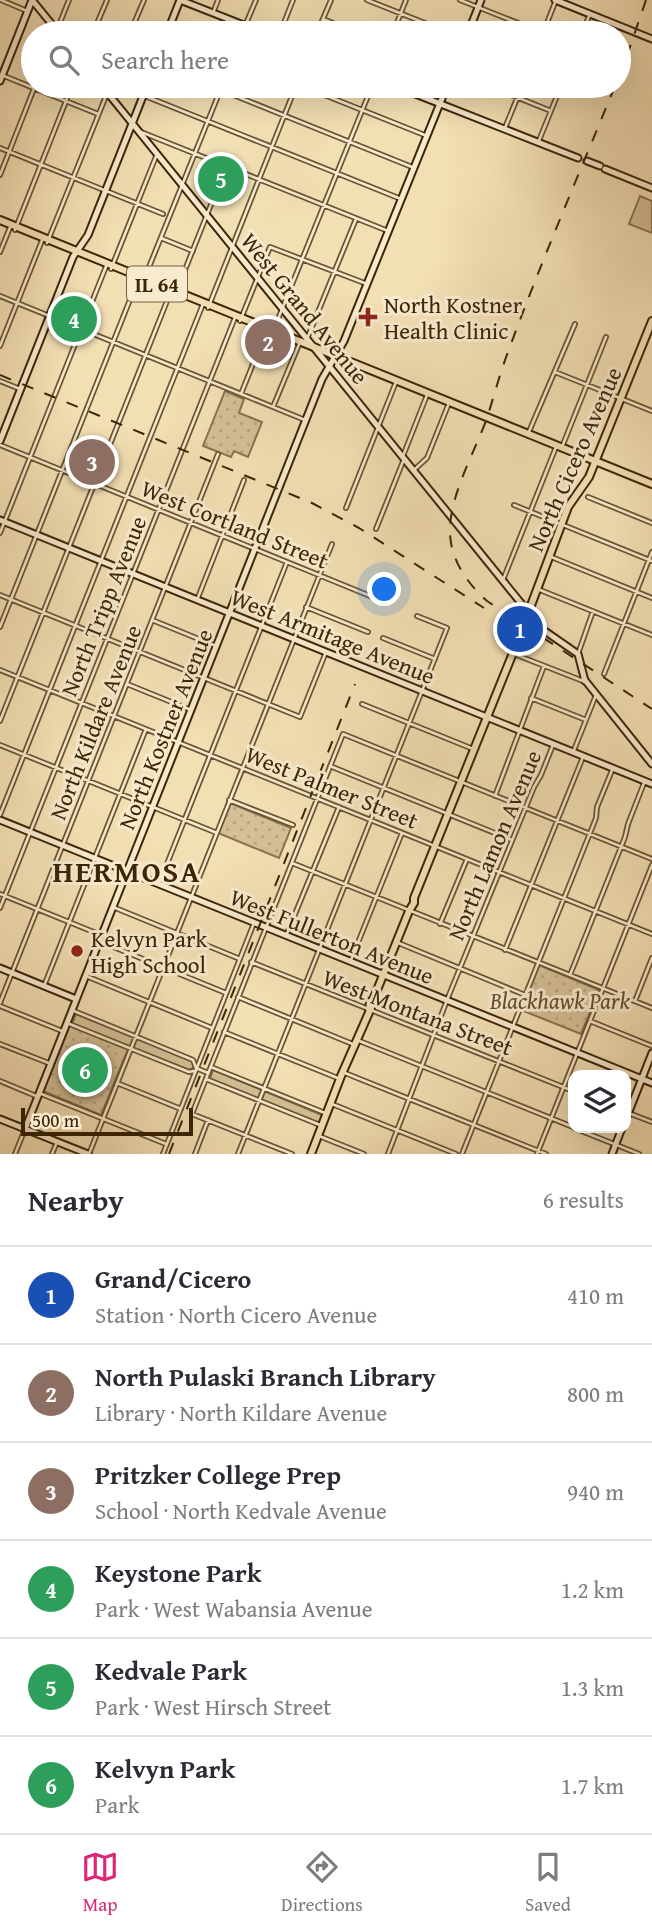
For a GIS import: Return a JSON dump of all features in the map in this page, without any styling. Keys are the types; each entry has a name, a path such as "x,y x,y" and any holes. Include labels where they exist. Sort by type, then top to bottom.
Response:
{"main road":[{"path":"24,21 32,0"},
{"path":"32,0 48,21"},
{"path":"172,21 180,0 233,21"},
{"path":"473,21 481,0"},
{"path":"556,0 608,21"},
{"path":"1,77 21,28"},
{"path":"631,30 652,38"},
{"name":"West Grand Avenue","path":"114,98 282,309 302,342 316,350 330,366 550,636 578,654"},
{"path":"0,443 75,253 88,235 142,98"},
{"path":"427,98 578,159"},
{"name":"North Kostner Avenue","path":"25,1129 306,420 323,379 336,358 442,98"},
{"path":"586,162 652,188"},
{"name":"IL 64","path":"0,222 302,342 652,486"},
{"name":"North Cicero Avenue","path":"522,623 562,524 595,463 649,336 652,321"},
{"name":"West Armitage Avenue","path":"2,521 652,784"},
{"path":"313,1153 370,1002 409,911 408,907 414,898 519,632"},
{"path":"578,654 585,681 652,764"},
{"name":"West Fullerton Avenue","path":"0,820 652,1083"},
{"path":"0,968 76,999"},
{"path":"631,1104 652,1053"},
{"path":"0,1119 88,1154"},
{"path":"612,1154 620,1133"}],"street":[{"path":"1,0 28,11"},
{"path":"61,21 69,0"},
{"path":"98,21 107,0"},
{"path":"135,21 144,0"},
{"path":"213,13 218,0"},
{"path":"247,21 256,0"},
{"path":"285,21 293,0"},
{"path":"328,21 323,19 331,0"},
{"path":"367,0 421,21"},
{"path":"398,21 406,0"},
{"path":"460,0 513,21"},
{"path":"548,21 556,0"},
{"path":"587,21 590,14"},
{"path":"1,77 21,83"},
{"path":"0,175 31,98"},
{"path":"59,98 98,114"},
{"path":"0,252 41,165 67,98"},
{"path":"0,346 104,98"},
{"path":"150,98 401,199"},
{"path":"0,627 113,342 161,238 217,98"},
{"path":"244,98 414,167"},
{"path":"0,814 177,368 232,246 291,98"},
{"path":"332,98 427,136"},
{"path":"241,394 282,309 367,98"},
{"path":"505,129 517,98"},
{"path":"519,98 551,111"},
{"path":"538,143 556,98"},
{"path":"138,131 388,231"},
{"path":"0,148 163,214"},
{"path":"0,533 2,521 81,329 157,154"},
{"path":"0,721 145,355 193,251 216,192"},
{"path":"273,407 356,218"},
{"path":"161,238 193,251"},
{"name":"North Tripp Avenue","path":"0,908 210,381 270,247 303,258"},
{"path":"303,258 367,284"},
{"path":"0,296 306,420"},
{"path":"527,435 575,324"},
{"path":"503,580 606,337"},
{"path":"555,372 652,411"},
{"path":"0,381 20,389"},
{"path":"346,508 396,382"},
{"path":"376,529 428,395"},
{"path":"414,470 427,458 452,404"},
{"name":"West Cortland Street","path":"0,443 30,458 380,600"},
{"name":"North Kildare Avenue","path":"0,1005 218,453"},
{"path":"197,600 244,480"},
{"path":"588,497 652,523"},
{"path":"514,505 651,560"},
{"path":"88,1154 332,544"},
{"path":"604,674 652,552"},
{"path":"549,556 652,598"},
{"path":"159,884 287,562"},
{"path":"537,589 652,635"},
{"path":"0,595 300,716 326,652"},
{"path":"306,607 368,632"},
{"path":"578,654 593,611"},
{"path":"238,1154 447,628 417,617"},
{"path":"152,620 216,646"},
{"path":"383,638 435,659"},
{"path":"511,653 585,681"},
{"path":"495,796 544,666"},
{"name":"West Palmer Street","path":"0,670 652,934"},
{"path":"127,684 191,710"},
{"name":"North Lamon Avenue","path":"574,752 596,695"},
{"path":"531,698 586,720"},
{"path":"362,704 473,749"},
{"path":"44,986 146,729"},
{"path":"292,1154 192,1114 342,734 652,859"},
{"name":"North Lamon Avenue","path":"388,1154 447,1001 553,744"},
{"path":"0,745 216,833"},
{"path":"505,950 583,757"},
{"path":"330,766 512,840"},
{"path":"462,1154 596,818 597,807 613,768"},
{"path":"570,975 645,781"},
{"path":"229,800 293,825"},
{"path":"286,936 339,807"},
{"path":"350,962 402,833"},
{"path":"440,923 467,859"},
{"path":"291,863 652,1008"},
{"path":"538,1152 652,865"},
{"path":"0,894 226,993"},
{"path":"113,906 240,958"},
{"path":"163,1154 254,923"},
{"path":"396,943 525,995"},
{"path":"635,1001 652,958"},
{"name":"West Montana Street","path":"251,962 568,1089"},
{"path":"85,976 212,1028"},
{"path":"238,997 568,1125"},
{"path":"0,1005 63,1032"},
{"path":"72,1011 193,1060 197,1068 208,1073"},
{"path":"590,1020 652,1046"},
{"path":"67,1023 189,1072 197,1068"},
{"path":"224,1032 277,1054 409,1099 547,1154"},
{"path":"0,1044 51,1064"},
{"path":"210,1067 328,1114"},
{"path":"206,1079 323,1126"},
{"path":"0,1081 167,1144"},
{"path":"117,1083 180,1109"},
{"path":"332,1104 456,1154"},
{"path":"631,1115 652,1122"},
{"path":"195,1154 208,1120"},
{"name":"North Kostner Avenue","path":"15,1154 25,1129"},
{"path":"587,1133 639,1154"},
{"path":"319,1136 364,1154"},
{"path":"52,1154 57,1142"}],"green space":[{"path":"210,164 240,176 233,194 216,188 213,195 202,182"},
{"path":"640,196 652,201 652,233 629,224"},
{"path":"225,391 244,399 239,413 262,422 248,457 234,451 231,457 203,446"},
{"path":"230,803 291,828 279,858 218,833"},
{"name":"Blackhawk Park","path":"539,965 599,990 581,1034 521,1010"},
{"path":"76,1014 191,1060 195,1064 194,1067 189,1070 72,1024"},
{"path":"70,1025 128,1049 101,1115 43,1091"},
{"path":"213,1070 322,1115 319,1123 210,1079"}],"tunnel":[{"path":"517,631 521,622"}],"railway":[{"path":"631,44 646,0"},
{"path":"610,98 505,360 487,418 459,487 451,515 450,539 460,569 487,601 652,709"},
{"path":"0,375 312,503 359,528 484,608"},
{"path":"169,1154 355,684"}],"place":[{"name":"Kedvale Park","path":"221,179"},
{"name":"North Kostner Health Clinic","path":"368,317"},
{"name":"Keystone Park","path":"74,319"},
{"name":"North Pulaski Branch Library","path":"268,342"},
{"name":"Pritzker College Prep","path":"92,462"},
{"name":"Grand/Cicero","path":"520,629"},
{"name":"Kelvyn Park High School","path":"77,951"},
{"name":"Kelvyn Park","path":"85,1070"}],"district":[{"name":"HERMOSA","path":"127,871"}]}
